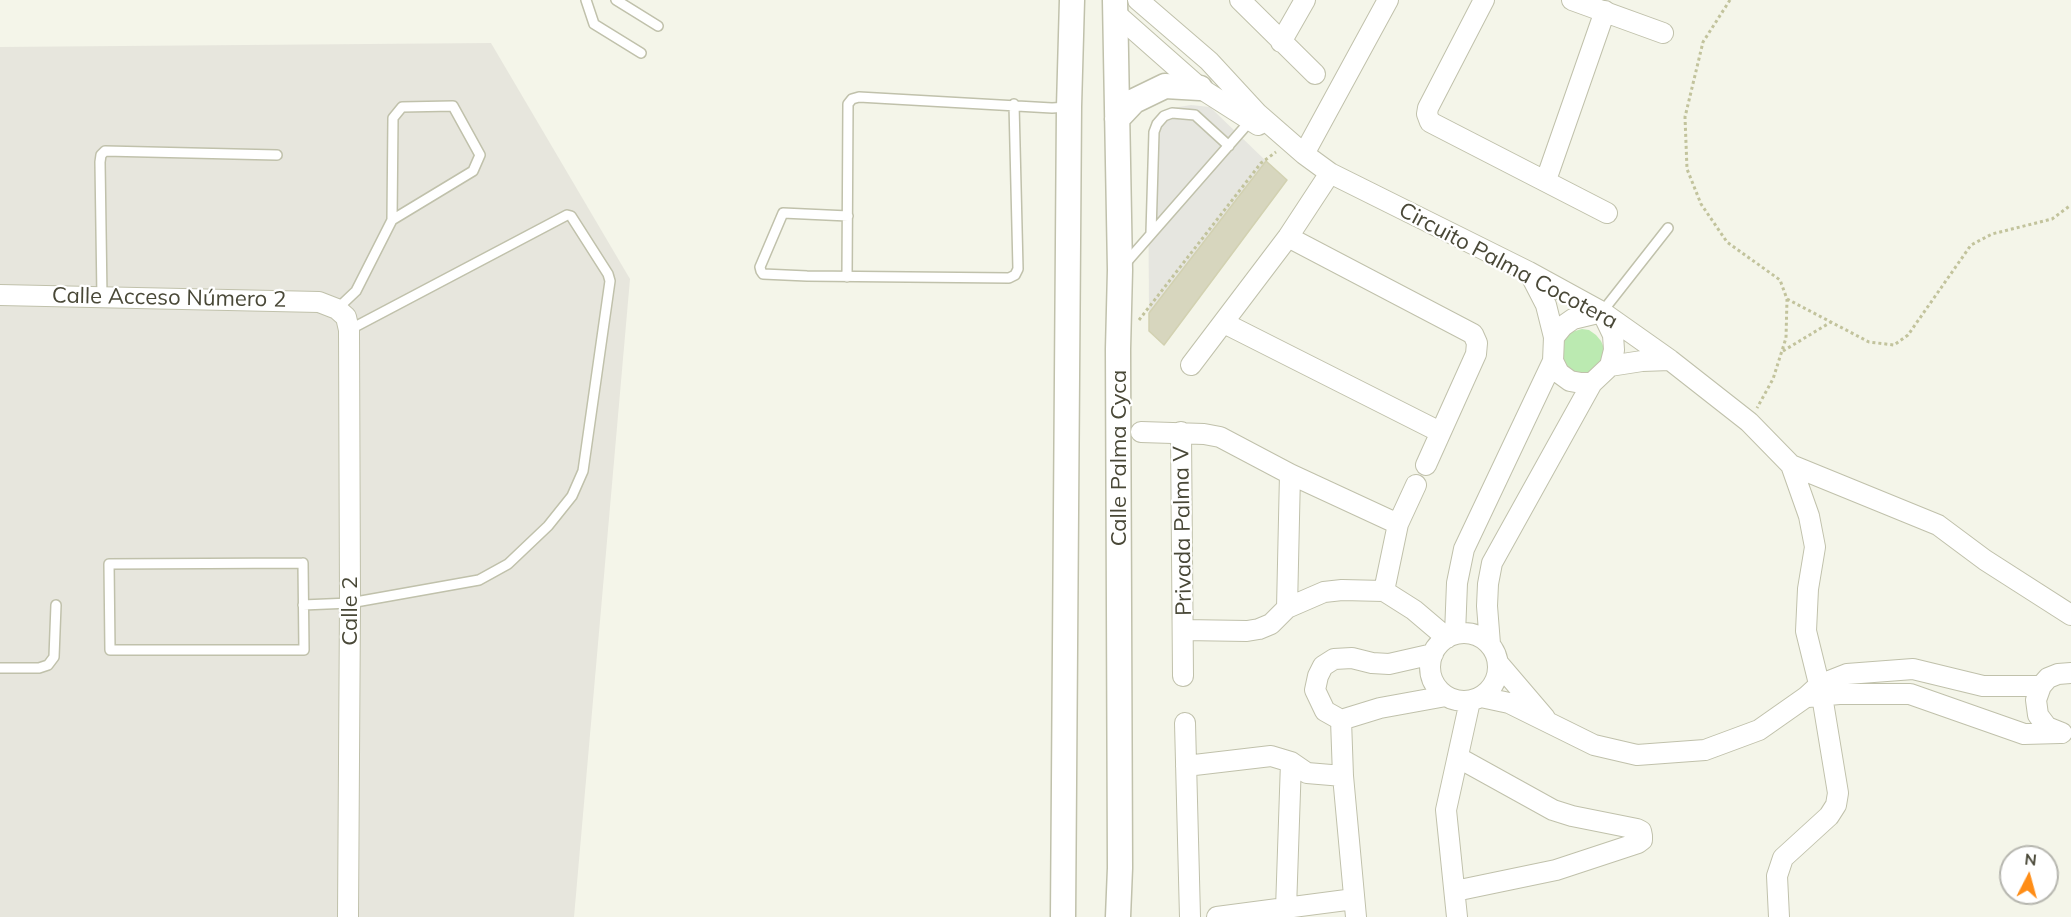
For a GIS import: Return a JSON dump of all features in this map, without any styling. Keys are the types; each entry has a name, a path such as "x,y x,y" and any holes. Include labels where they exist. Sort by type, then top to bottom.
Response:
{"street":[{"path":"1063,917 1069,107 1072,0"},
{"name":"Circuito Palma Cocotera","path":"1138,0 1209,61 1254,117"},
{"path":"1240,0 1315,74"},
{"path":"1281,42 1305,0"},
{"path":"1297,148 1388,0"},
{"path":"1484,0 1428,108 1427,114 1430,122 1607,213"},
{"path":"1572,0 1663,33"},
{"name":"Circuito Palma Cocotera","path":"1110,4 1200,88 1254,117 1330,173 1529,272 1602,312 1670,360 1749,422 1791,465"},
{"name":"Calle Palma Cyca","path":"1110,4 1117,119 1120,270 1118,917"},
{"path":"1546,180 1605,11"},
{"path":"1117,119 1134,100 1165,86 1200,88"},
{"path":"1191,365 1288,237 1330,173"},
{"path":"1288,237 1473,334 1477,343 1476,354 1425,465"},
{"path":"1529,272 1546,305 1554,337 1552,361 1464,549 1443,643 1430,670 1435,685 1446,696 1457,701 1476,699 1509,704 1594,745 1637,754 1705,750 1759,730 1847,674 1913,669 1983,686 2041,686"},
{"name":"Calle Acceso Número 2","path":"0,295 319,302 337,309"},
{"name":"Calle 2","path":"337,309 346,317 349,330 348,917"},
{"path":"1551,725 1498,663 1490,644 1487,606 1492,563 1592,383 1610,366 1614,350 1613,335 1602,312 1573,319 1554,337"},
{"path":"1224,323 1440,432"},
{"path":"1610,366 1670,360"},
{"path":"1552,361 1559,373 1570,381 1592,383"},
{"name":"Privada Palma V","path":"1141,432 1181,432 1220,437 1290,474 1398,524"},
{"name":"Privada Palma V","path":"1181,432 1183,676"},
{"path":"1791,465 1938,525 1985,560 2071,615"},
{"path":"1779,917 1777,876 1783,858 1829,816 1836,805 1838,793 1815,693 1806,632 1808,589 1815,547 1809,516 1791,465"},
{"path":"1287,608 1290,474"},
{"path":"1416,485 1398,524 1384,591 1414,610 1443,643"},
{"name":"Privada Palma V","path":"1184,630 1247,631 1259,629 1271,624 1287,608 1324,592 1384,591"},
{"path":"1216,917 1286,909 1355,908 1341,727 1325,711 1316,690 1318,676 1323,666 1334,659 1352,658 1389,664 1467,633 1480,637 1490,644"},
{"path":"1456,917 1446,810 1476,699 1491,688 1497,676 1498,663"},
{"path":"2066,733 2047,727 2038,715 2036,700 2041,686 2048,678 2071,673"},
{"path":"1815,693 1910,694 2024,734 2066,733"},
{"path":"1341,727 1380,708 1446,696"},
{"path":"1185,723 1190,917"},
{"path":"1186,766 1271,756 1291,762 1307,773 1343,776"},
{"path":"1455,891 1557,870 1638,843 1642,836 1641,831 1637,829 1553,810 1459,758"},
{"path":"1286,909 1291,762"}],"lane":[{"path":"586,0 594,24 641,53"},
{"path":"616,0 658,26"},
{"path":"847,276 848,104 852,99 859,97 1014,104 1052,108 1069,107"},
{"path":"848,216 783,213 760,267 763,274 1009,278 1015,274 1018,269 1014,104"},
{"path":"337,309 356,291 392,220 393,118 402,108 453,106 480,156 473,171 392,220"},
{"path":"1151,233 1154,132 1164,116 1172,113 1194,115 1229,146"},
{"path":"1120,270 1254,117"},
{"path":"102,297 100,162 101,155 105,151 277,155"},
{"path":"303,605 350,603 479,580 508,564 548,526 572,496 583,471 610,281 608,274 571,216 567,215 349,330"},
{"path":"1602,312 1668,228"},
{"path":"303,563 303,605 304,650 110,650 109,564 303,563"},
{"path":"0,668 39,668 48,665 54,657 56,605"}],"path":[{"path":"1730,0 1703,42 1686,117 1687,169 1701,204 1727,242 1780,280 1787,299 1786,338 1773,379 1749,422"},
{"path":"1139,320 1261,163 1297,148"},
{"path":"1787,299 1869,342 1894,345 1908,335 1971,245 1992,234 2052,219 2071,205"},
{"path":"1781,352 1831,322"}],"shaded area":[{"path":"491,43 630,279 574,917 0,917 0,47"},
{"path":"1191,105 1210,107 1266,161 1149,313 1148,154 1152,132 1160,117 1173,108"}],"green space":[{"path":"1582,329 1589,330 1596,335 1604,348 1601,364 1589,375 1566,372 1559,345 1568,333"}],"building":[{"path":"1266,161 1287,180 1164,345 1149,331 1149,313"}]}
